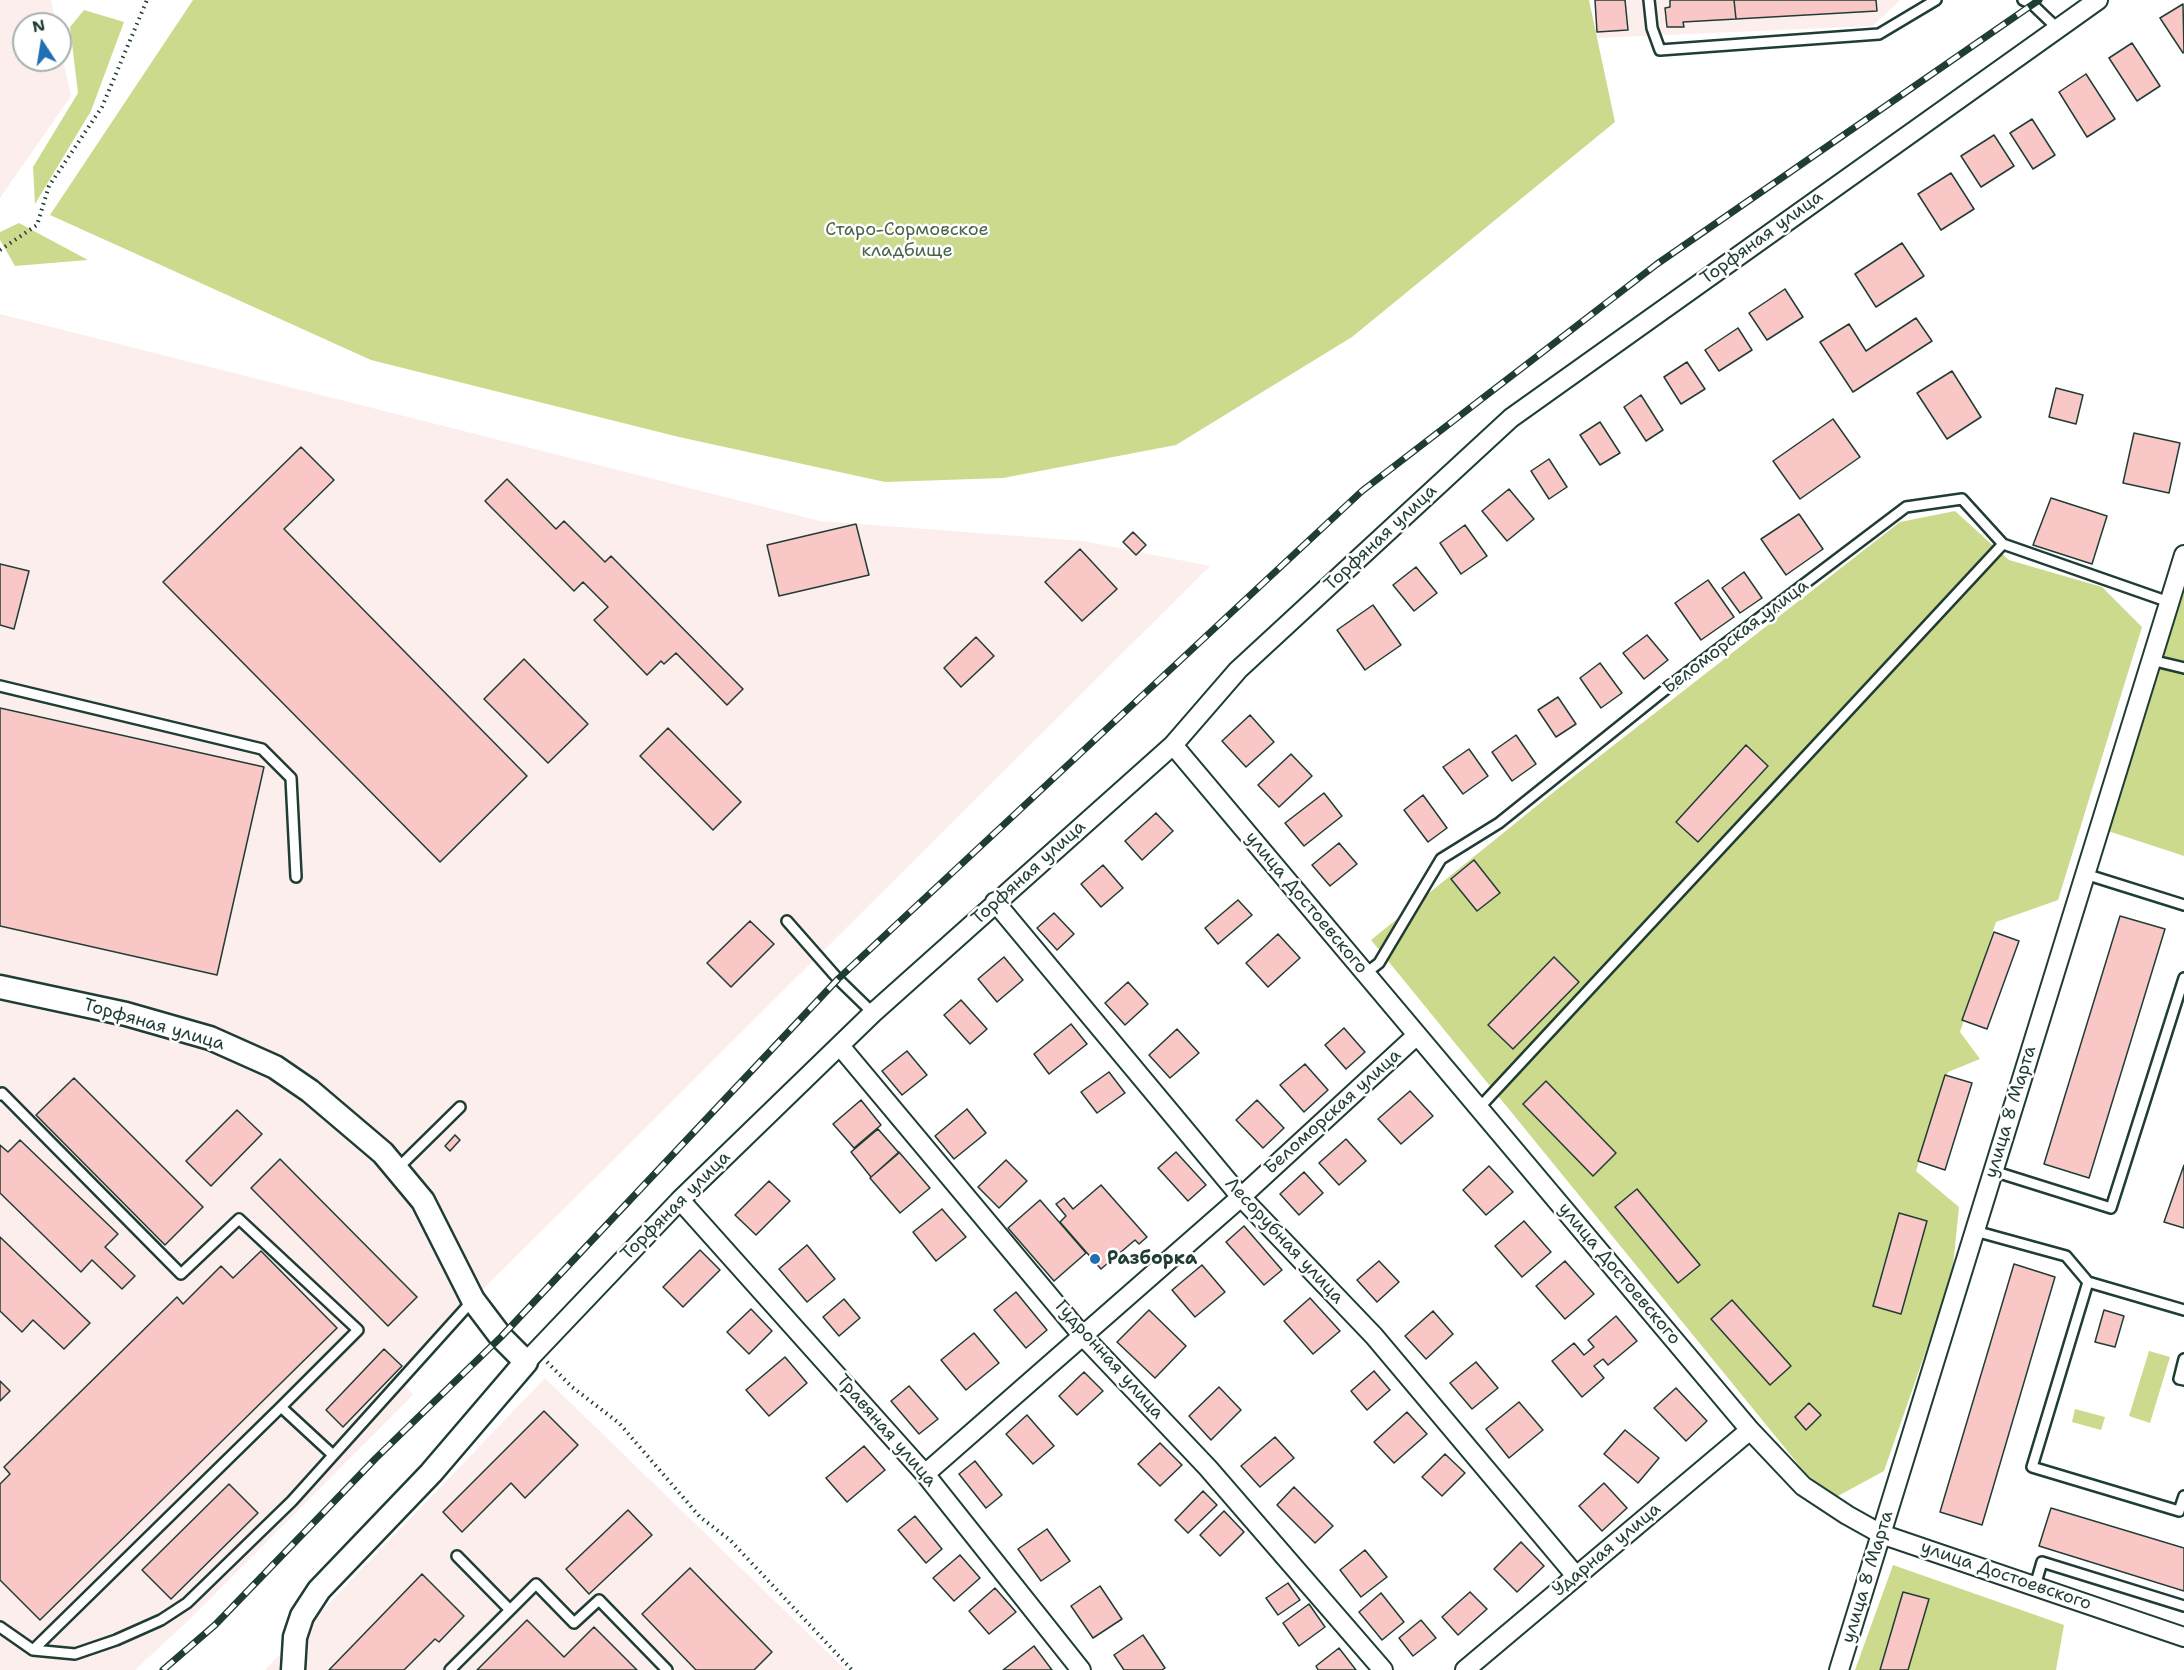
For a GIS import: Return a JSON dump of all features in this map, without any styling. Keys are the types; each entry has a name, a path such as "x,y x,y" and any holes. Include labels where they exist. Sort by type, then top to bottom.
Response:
{"street":[{"name":"Торфяная улица","path":"0,987 126,1014 210,1038 275,1067 310,1091 382,1153 423,1200 473,1300 501,1337 531,1357 680,1200 873,1013 1173,745 1238,670 1511,418 2056,27 2097,0"},
{"name":"улица 8 Марта","path":"1839,1670 2184,555"},
{"name":"улица Достоевского","path":"1173,745 1750,1430 1803,1486 1881,1534 2184,1637"},
{"name":"Лесорубная улица","path":"995,902 1240,1197 1374,1336 1576,1576"},
{"name":"Беломорская улица","path":"925,1474 1240,1197 1418,1035"},
{"name":"Гудронная улица","path":"840,1046 1082,1334 1208,1468 1383,1670"},
{"name":"Травяная улица","path":"680,1200 925,1474 1081,1670"},
{"path":"293,1670 292,1663 298,1627 302,1616 320,1590 431,1473 531,1357"},
{"name":"Ударная улица","path":"1465,1670 1750,1430"}],"lane":[{"path":"1649,0 1652,28 1660,50 1880,34 1936,0"},
{"path":"2023,0 2032,4 2056,27"},
{"name":"Беломорская улица","path":"1366,973 1379,963 1440,859 1499,823 1677,681 1906,507 1962,499 2003,544 2169,602"},
{"path":"1479,1108 2003,544"},
{"path":"2151,660 2184,668"},
{"path":"0,686 262,749 291,778 296,877"},
{"path":"2085,874 2184,905"},
{"path":"787,921 838,979 873,1013"},
{"path":"1993,1171 2111,1208 2184,978"},
{"path":"0,1095 2,1093 181,1274 239,1219 358,1330 33,1650"},
{"path":"397,1169 460,1107"},
{"path":"1974,1231 2066,1256 2088,1282 2184,1310"},
{"path":"2088,1282 2032,1467 2180,1511 2184,1496"},
{"path":"0,1627 33,1650 75,1654 116,1640 160,1620 187,1603 292,1501 473,1300"},
{"path":"2184,1359 2179,1379 2184,1380"},
{"path":"280,1407 333,1455"},
{"path":"457,1556 510,1610"},
{"path":"2035,1586 2042,1562 2184,1606"},
{"path":"450,1670 536,1584 574,1623 599,1600 667,1670"}],"path":[{"path":"0,250 36,225 49,186 102,107 147,0"},
{"path":"531,1357 619,1423 700,1517 730,1539 852,1670"}],"shaded area":[{"path":"0,0 51,0 54,12 12,12 12,72 66,72 71,96 0,198"},
{"path":"1594,0 1900,0 1873,26 1597,38"},
{"path":"0,314 820,521 1084,541 1210,566 397,1375 413,1395 190,1619 135,1670 0,1670"},
{"path":"545,1378 846,1670 265,1670"}],"green space":[{"name":"Старо-Сормовское кладбище","path":"193,0 1589,0 1615,122 1352,337 1176,445 1003,478 885,482 679,437 371,360 50,215"},
{"path":"84,10 124,22 91,111 35,204 33,167 78,93 72,25"},
{"path":"19,223 88,260 15,266 0,240 0,232"},
{"path":"1955,511 2009,560 2102,587 2142,627 2058,900 1996,922 1960,1032 1980,1059 1948,1072 1916,1171 1959,1207 1952,1276 1884,1471 1838,1496 1807,1475 1371,940 1555,791 1900,522"},
{"path":"2184,580 2184,856 2108,831"},
{"path":"2149,1351 2170,1357 2150,1423 2129,1416"},
{"path":"2075,1409 2105,1417 2101,1430 2072,1422"},
{"path":"1893,1565 2064,1625 2056,1670 1855,1670"}],"building":[{"path":"1595,0 1625,0 1628,30 1597,32"},
{"path":"1670,0 1734,0 1736,19 1683,22 1684,27 1667,27 1665,8 1670,7"},
{"path":"1734,0 1876,0 1877,11 1736,19"},
{"path":"2183,4 2184,52 2183,53 2160,18"},
{"path":"2132,43 2160,86 2137,101 2109,58"},
{"path":"2086,74 2115,119 2087,137 2059,92"},
{"path":"2032,119 2055,155 2033,169 2010,133"},
{"path":"1994,135 2014,166 1981,187 1961,156"},
{"path":"1951,173 1974,209 1941,230 1918,194"},
{"path":"1902,243 1924,276 1876,307 1855,274"},
{"path":"1785,289 1803,317 1767,340 1749,313"},
{"path":"1916,318 1932,341 1853,392 1820,342 1849,324 1866,351"},
{"path":"1738,328 1752,350 1719,371 1705,350"},
{"path":"1687,362 1705,389 1681,404 1664,377"},
{"path":"1952,371 1981,417 1947,439 1917,393"},
{"path":"2056,388 2083,395 2076,424 2049,417"},
{"path":"1641,395 1663,430 1646,441 1624,407"},
{"path":"1833,419 1860,457 1800,499 1773,461"},
{"path":"1600,422 1620,453 1600,465 1580,435"},
{"path":"2134,433 2180,443 2169,493 2123,483"},
{"path":"301,447 334,480 284,529 527,776 440,862 163,582"},
{"path":"1549,459 1567,487 1549,499 1531,471"},
{"path":"507,479 556,529 564,521 605,562 611,556 743,689 727,705 676,653 664,664 661,661 647,675 594,620 608,607 583,582 574,591 485,501"},
{"path":"1509,489 1534,519 1507,541 1482,511"},
{"path":"2051,498 2107,516 2092,564 2033,545"},
{"path":"1799,514 1823,549 1786,575 1761,539"},
{"path":"856,524 869,575 779,596 767,545"},
{"path":"1465,525 1487,556 1461,574 1440,543"},
{"path":"1133,532 1146,545 1136,555 1123,542"},
{"path":"1080,549 1117,589 1082,621 1045,582"},
{"path":"0,564 29,571 14,629 0,625"},
{"path":"1416,567 1437,593 1414,611 1393,585"},
{"path":"1744,572 1762,598 1740,613 1722,588"},
{"path":"1708,580 1734,617 1701,640 1675,603"},
{"path":"1373,605 1401,645 1365,670 1337,630"},
{"path":"1647,635 1668,660 1644,679 1623,653"},
{"path":"976,637 994,656 961,687 944,668"},
{"path":"524,659 588,724 548,763 484,699"},
{"path":"1600,663 1622,693 1601,708 1580,678"},
{"path":"1558,697 1576,724 1556,737 1538,710"},
{"path":"0,708 264,767 217,975 0,926"},
{"path":"1250,715 1274,742 1246,767 1222,741"},
{"path":"668,728 741,802 713,830 640,756"},
{"path":"1516,735 1536,764 1512,781 1492,752"},
{"path":"1746,745 1768,766 1698,842 1676,822"},
{"path":"1469,749 1488,776 1463,794 1443,767"},
{"path":"1291,754 1312,776 1279,807 1258,785"},
{"path":"1324,793 1342,816 1304,846 1285,823"},
{"path":"1423,795 1447,828 1428,842 1404,810"},
{"path":"1156,813 1173,831 1142,860 1125,841"},
{"path":"1339,843 1357,864 1330,886 1312,865"},
{"path":"1474,860 1500,893 1477,911 1451,879"},
{"path":"1103,865 1123,888 1101,907 1081,884"},
{"path":"1238,900 1252,915 1218,944 1205,928"},
{"path":"1054,913 1074,934 1057,950 1037,928"},
{"path":"2120,916 2165,929 2089,1178 2044,1164"},
{"path":"750,921 774,944 731,987 707,963"},
{"path":"1994,932 2019,941 1987,1029 1962,1020"},
{"path":"1278,934 1300,958 1268,987 1246,963"},
{"path":"1004,957 1023,980 997,1002 978,979"},
{"path":"1554,957 1579,982 1513,1049 1488,1025"},
{"path":"1128,982 1148,1004 1125,1025 1105,1003"},
{"path":"961,1000 987,1029 970,1044 944,1015"},
{"path":"1071,1024 1087,1044 1049,1074 1034,1054"},
{"path":"1344,1028 1365,1052 1346,1069 1325,1045"},
{"path":"1177,1029 1199,1053 1170,1078 1149,1055"},
{"path":"907,1051 927,1075 902,1095 882,1071"},
{"path":"1305,1064 1328,1090 1304,1112 1280,1085"},
{"path":"1109,1072 1125,1093 1097,1113 1081,1092"},
{"path":"1945,1075 1972,1083 1945,1170 1918,1161"},
{"path":"74,1078 203,1207 165,1245 36,1115"},
{"path":"1546,1081 1616,1153 1593,1176 1523,1104"},
{"path":"1410,1091 1433,1116 1401,1144 1378,1119"},
{"path":"861,1100 881,1125 854,1148 833,1124"},
{"path":"1257,1100 1284,1128 1263,1148 1236,1120"},
{"path":"967,1109 986,1133 954,1159 935,1136"},
{"path":"237,1110 262,1134 211,1186 186,1161"},
{"path":"878,1129 899,1153 871,1177 851,1152"},
{"path":"455,1135 460,1140 450,1151 445,1146"},
{"path":"1346,1139 1366,1161 1339,1185 1319,1163"},
{"path":"20,1140 118,1234 105,1247 135,1276 122,1289 92,1260 81,1272 0,1193 0,1145 8,1152"},
{"path":"899,1152 930,1188 900,1213 870,1178"},
{"path":"1176,1152 1206,1185 1188,1201 1158,1168"},
{"path":"280,1159 417,1297 388,1326 251,1188"},
{"path":"1006,1160 1027,1181 999,1208 978,1187"},
{"path":"2184,1165 2184,1228 2164,1222"},
{"path":"1489,1166 1513,1192 1486,1215 1463,1190"},
{"path":"1304,1172 1323,1193 1299,1215 1280,1194"},
{"path":"769,1181 790,1201 756,1235 735,1215"},
{"path":"1101,1185 1147,1237 1139,1244 1135,1240 1101,1269 1060,1222 1066,1216 1056,1204 1064,1198 1073,1209"},
{"path":"1637,1189 1700,1265 1678,1283 1615,1207"},
{"path":"1040,1200 1086,1253 1054,1281 1008,1228"},
{"path":"942,1209 966,1237 936,1261 913,1232"},
{"path":"1899,1213 1927,1221 1901,1314 1873,1306"},
{"path":"1524,1221 1551,1252 1522,1277 1495,1246"},
{"path":"1244,1226 1282,1270 1264,1285 1226,1242"},
{"path":"0,1237 90,1323 64,1349 33,1320 22,1332 0,1311"},
{"path":"807,1245 835,1279 807,1302 779,1269"},
{"path":"700,1250 720,1270 683,1307 663,1287"},
{"path":"261,1251 337,1328 40,1620 0,1580 0,1484 10,1474 4,1467 177,1297 183,1304 221,1266 233,1278"},
{"path":"1379,1261 1399,1282 1377,1302 1357,1280"},
{"path":"1565,1261 1594,1294 1565,1319 1536,1286"},
{"path":"2014,1264 2055,1277 1982,1525 1940,1512"},
{"path":"1202,1265 1225,1292 1195,1317 1172,1290"},
{"path":"1016,1292 1047,1330 1026,1348 994,1310"},
{"path":"1310,1298 1340,1331 1313,1354 1284,1321"},
{"path":"844,1299 860,1318 839,1336 823,1317"},
{"path":"1732,1300 1791,1366 1770,1385 1711,1319"},
{"path":"751,1309 772,1331 749,1354 727,1332"},
{"path":"1149,1310 1186,1346 1155,1378 1117,1342"},
{"path":"2104,1310 2124,1316 2115,1347 2095,1342"},
{"path":"1433,1311 1453,1334 1426,1359 1405,1336"},
{"path":"1616,1316 1637,1341 1608,1365 1603,1359 1594,1366 1604,1378 1582,1397 1552,1361 1574,1343 1584,1355 1594,1347 1588,1340"},
{"path":"974,1333 999,1363 966,1390 941,1360"},
{"path":"384,1349 402,1366 343,1427 326,1410"},
{"path":"785,1357 807,1383 769,1416 746,1390"},
{"path":"1476,1362 1498,1388 1472,1409 1450,1383"},
{"path":"1374,1371 1390,1390 1367,1410 1351,1391"},
{"path":"1084,1372 1103,1391 1077,1415 1059,1396"},
{"path":"0,1381 10,1391 0,1401"},
{"path":"909,1386 938,1419 919,1434 891,1401"},
{"path":"1219,1387 1241,1410 1211,1440 1189,1416"},
{"path":"1676,1388 1707,1421 1686,1441 1654,1408"},
{"path":"1519,1402 1543,1430 1509,1458 1486,1429"},
{"path":"1809,1403 1821,1415 1806,1430 1795,1417"},
{"path":"544,1411 578,1445 525,1498 511,1483 462,1532 443,1512"},
{"path":"1407,1412 1427,1434 1394,1463 1374,1442"},
{"path":"1027,1415 1054,1446 1033,1464 1006,1434"},
{"path":"1625,1430 1659,1458 1638,1483 1604,1454"},
{"path":"1275,1437 1294,1458 1260,1487 1241,1466"},
{"path":"1160,1443 1182,1465 1160,1486 1138,1464"},
{"path":"864,1446 885,1470 847,1502 826,1478"},
{"path":"1445,1454 1465,1473 1442,1496 1422,1477"},
{"path":"975,1461 1002,1495 986,1508 959,1474"},
{"path":"1604,1483 1627,1508 1602,1531 1579,1506"},
{"path":"229,1484 258,1513 171,1599 142,1570"},
{"path":"1294,1487 1333,1526 1315,1543 1277,1505"},
{"path":"1203,1491 1217,1505 1188,1533 1175,1520"},
{"path":"2051,1508 2184,1548 2184,1591 2039,1546"},
{"path":"628,1510 652,1535 589,1594 566,1569"},
{"path":"1224,1511 1244,1532 1220,1556 1200,1535"},
{"path":"915,1516 942,1549 926,1563 898,1530"},
{"path":"1047,1529 1070,1561 1041,1581 1018,1549"},
{"path":"1521,1542 1544,1566 1517,1592 1494,1569"},
{"path":"1365,1550 1387,1577 1361,1597 1340,1570"},
{"path":"960,1555 980,1578 954,1601 933,1578"},
{"path":"690,1568 772,1652 754,1670 696,1670 642,1614"},
{"path":"422,1574 464,1616 439,1642 435,1639 404,1670 329,1670"},
{"path":"1288,1583 1300,1600 1278,1615 1266,1598"},
{"path":"1100,1586 1122,1619 1093,1638 1071,1606"},
{"path":"995,1588 1016,1612 989,1634 969,1611"},
{"path":"1470,1592 1487,1609 1458,1635 1442,1617"},
{"path":"1903,1592 1929,1599 1908,1670 1880,1670"},
{"path":"1381,1593 1404,1622 1382,1640 1359,1612"},
{"path":"1309,1604 1325,1627 1299,1646 1283,1623"},
{"path":"527,1620 564,1657 594,1627 637,1670 477,1670"},
{"path":"1421,1620 1436,1638 1413,1656 1399,1638"},
{"path":"1143,1635 1165,1668 1162,1670 1124,1670 1114,1655"},
{"path":"1034,1646 1052,1670 1003,1670"},
{"path":"1339,1648 1356,1670 1318,1670 1316,1666"}],"railway":[{"path":"163,1670 215,1625 376,1458 501,1337 838,979 1362,491 1657,264 2039,0"}],"place":[{"name":"Разборка","path":"1095,1259"}]}
